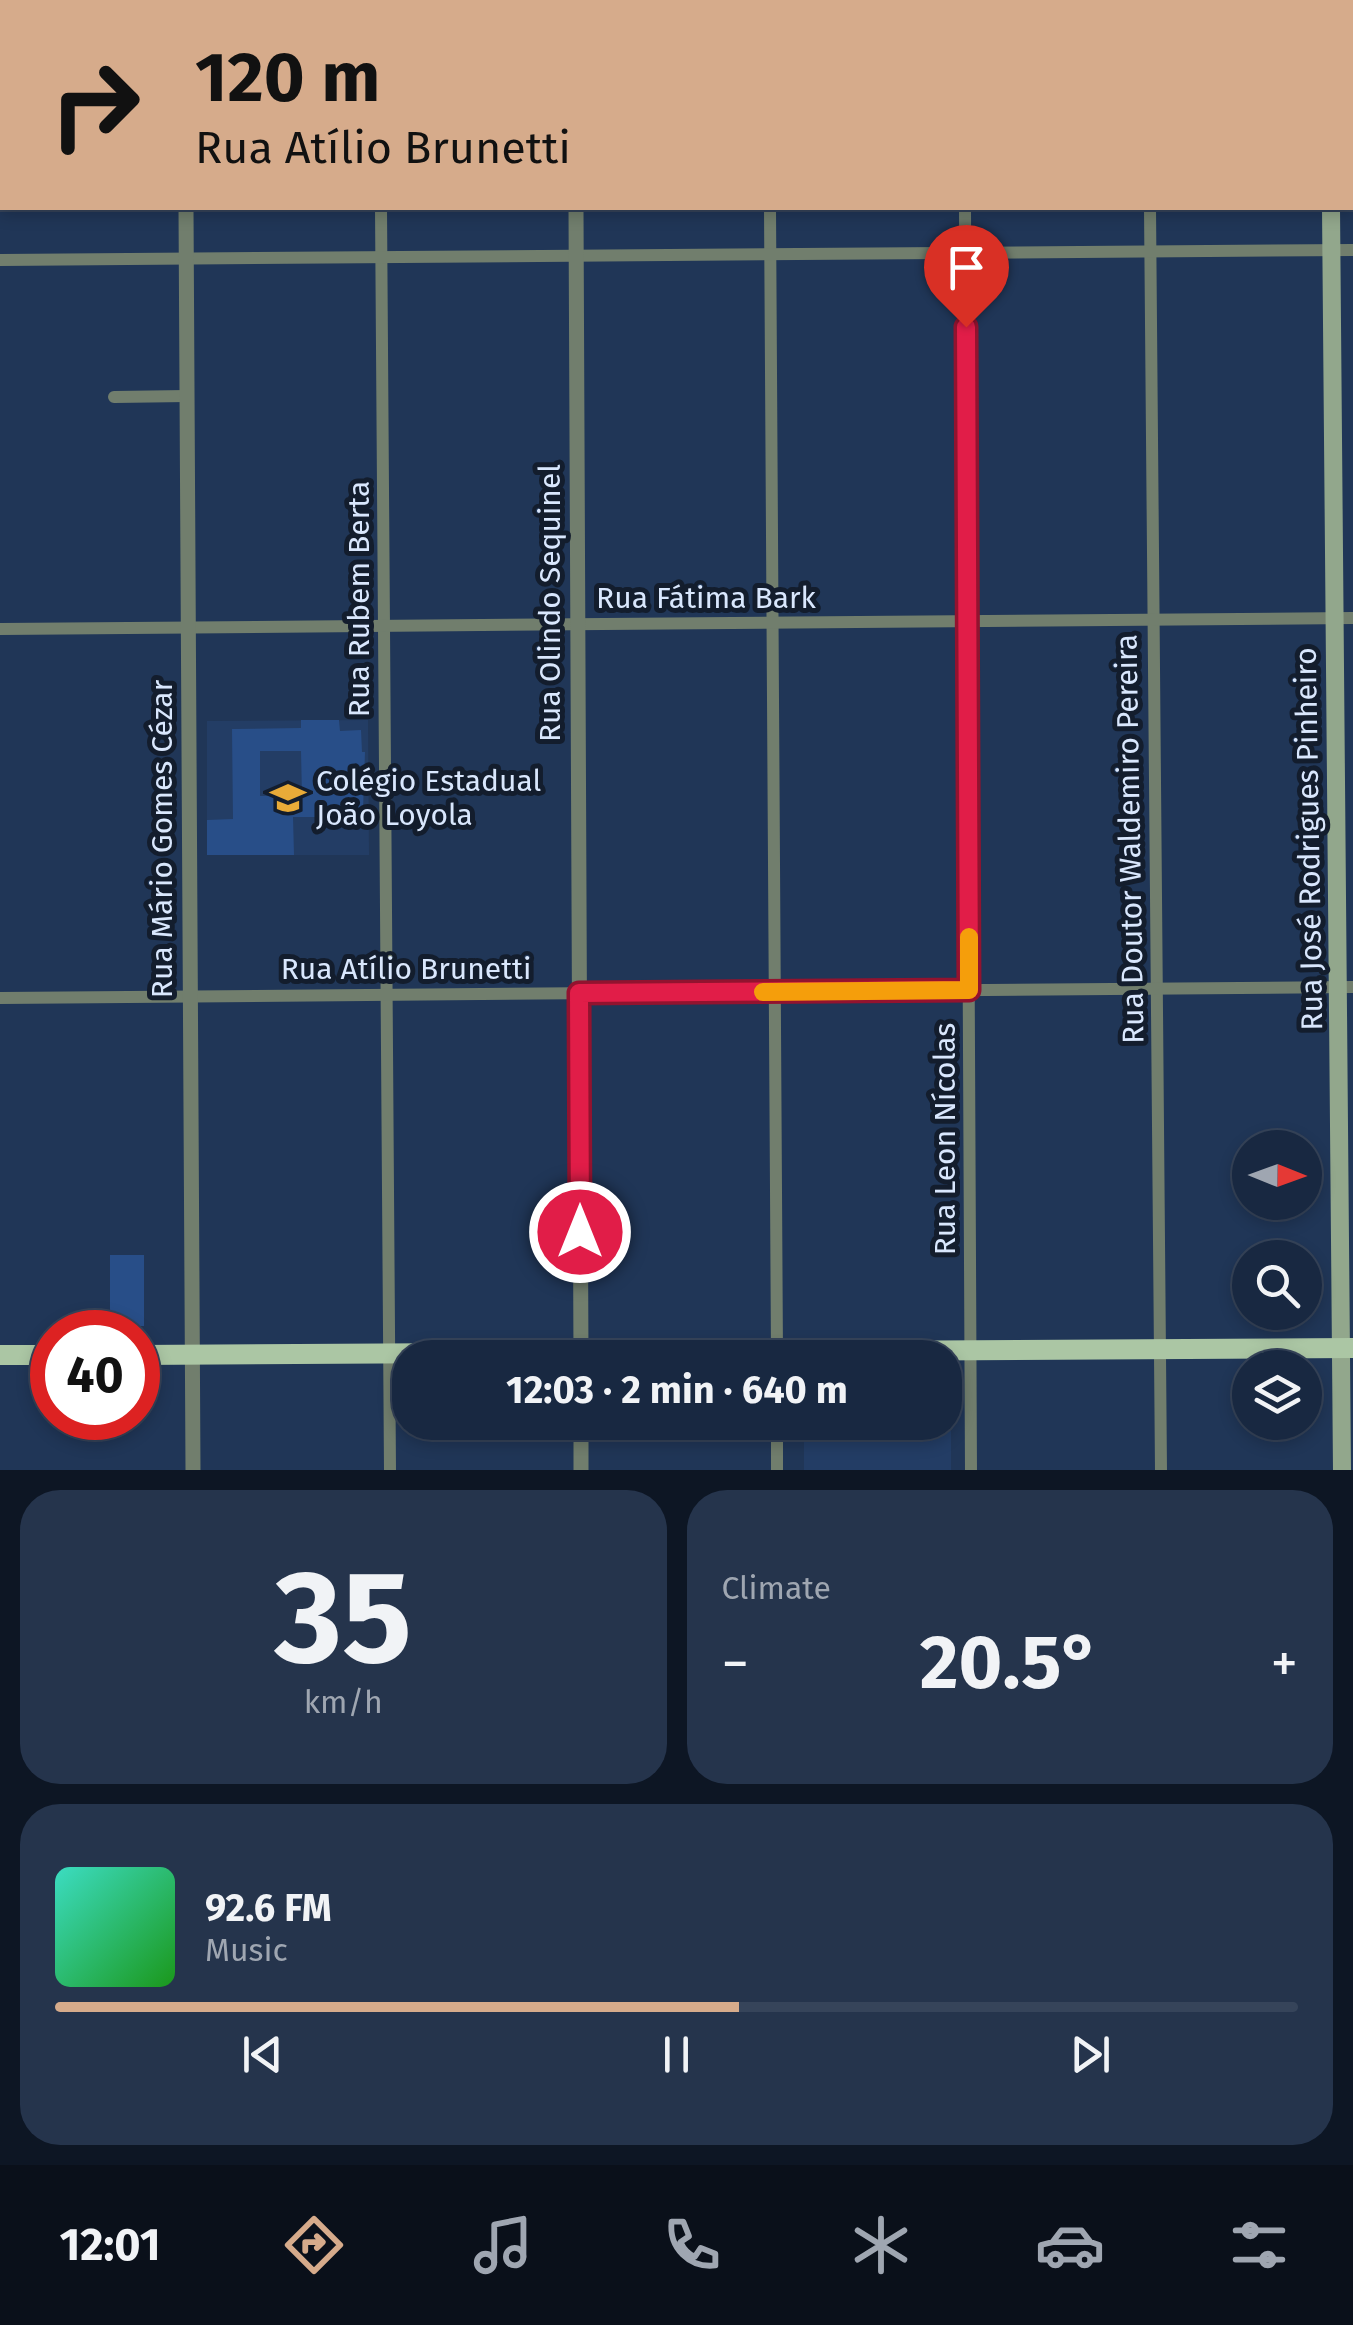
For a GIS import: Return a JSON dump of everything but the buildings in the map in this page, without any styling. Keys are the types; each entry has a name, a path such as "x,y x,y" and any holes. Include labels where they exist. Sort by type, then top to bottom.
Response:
{"main road":[{"name":"Rua José Rodrigues Pinheiro","path":"1331,210 1344,618 1347,1348 1342,1470"},
{"path":"962,1350 1347,1348"},
{"path":"160,1355 390,1353"},
{"path":"0,1356 30,1355"}],"street":[{"name":"Rua Mário Gomes Cézar","path":"186,210 192,1470"},
{"name":"Rua Rubem Berta","path":"381,210 390,1470"},
{"name":"Rua Olindo Sequinel","path":"576,210 580,1340"},
{"path":"770,210 777,1340"},
{"name":"Rua Leon Nícolas","path":"966,210 971,1470"},
{"name":"Rua Doutor Waldemiro Pereira","path":"1150,210 1161,1470"},
{"path":"0,260 1353,250"},
{"path":"114,398 187,396"},
{"name":"Rua Fátima Bark","path":"0,629 1344,618"},
{"name":"Rua Atílio Brunetti","path":"0,998 1346,987"},
{"path":"581,1440 581,1470"},
{"path":"777,1440 777,1470"}],"shaded area":[{"name":"Colégio Estadual João Loyola","path":"368,720 369,855 207,855 207,721"},
{"path":"804,1440 951,1440 951,1470 804,1470"}],"slow traffic":[{"path":"763,992 969,990 969,937"}],"place":[{"name":"Colégio Estadual João Loyola","path":"288,798"}],"route":[{"path":"580,1232 579,993 969,990 966,327"}]}
